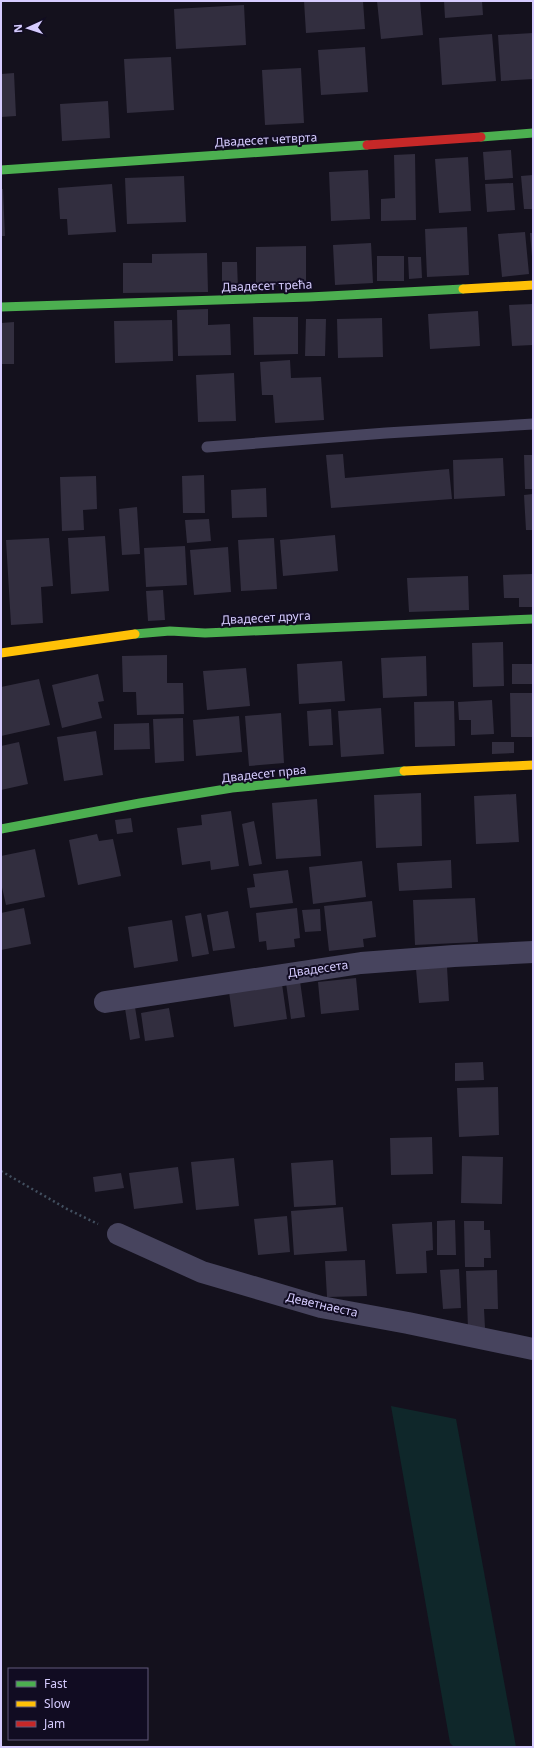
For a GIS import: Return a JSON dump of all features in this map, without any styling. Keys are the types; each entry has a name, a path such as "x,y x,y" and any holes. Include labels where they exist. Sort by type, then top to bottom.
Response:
{"street":[{"name":"Двадесет четврта","path":"1,170 437,141 533,132"},
{"name":"Двадесет трећа","path":"1,307 309,297 533,285"},
{"name":"Двадесет друга","path":"1,653 128,635 170,631 205,633 533,619"},
{"name":"Двадесет прва","path":"1,829 132,804 232,788 423,769 533,765"},
{"name":"Двадесета","path":"105,1002 361,963 533,952"},
{"name":"Деветнаеста","path":"118,1234 202,1272 321,1307 408,1323 533,1349"}],"lane":[{"path":"206,447 386,433 533,424"}],"path":[{"path":"1,1171 67,1209 118,1234"}],"green space":[{"path":"391,1406 456,1419 516,1747 454,1747 450,1743"}],"building":[{"path":"304,1 363,1 365,29 306,33"},
{"path":"377,1 420,1 423,35 381,39"},
{"path":"444,1 482,1 483,15 445,18"},
{"path":"244,5 246,45 176,49 174,9"},
{"path":"533,33 533,79 501,81 498,35"},
{"path":"492,34 496,81 442,85 439,38"},
{"path":"365,47 368,92 321,95 318,50"},
{"path":"171,57 174,110 127,113 124,59"},
{"path":"301,68 304,123 265,125 262,70"},
{"path":"14,73 16,116 1,117 1,74"},
{"path":"108,101 110,138 62,141 60,104"},
{"path":"511,150 513,178 485,180 483,152"},
{"path":"415,154 416,220 381,221 381,199 395,198 394,155"},
{"path":"468,157 471,211 439,213 435,159"},
{"path":"368,170 370,219 331,221 329,172"},
{"path":"533,175 533,209 524,209 521,176"},
{"path":"184,176 186,222 127,224 125,178"},
{"path":"513,183 515,210 487,212 485,184"},
{"path":"112,184 116,232 68,235 67,219 60,219 58,188"},
{"path":"1,189 3,189 5,236 1,236"},
{"path":"467,227 469,275 427,277 425,229"},
{"path":"525,232 529,274 502,277 498,234"},
{"path":"530,233 533,233 533,257 532,257"},
{"path":"371,243 373,283 335,285 333,245"},
{"path":"306,246 306,286 256,286 256,247"},
{"path":"207,253 208,292 123,293 123,263 152,263 152,254"},
{"path":"377,256 404,256 404,281 377,281"},
{"path":"408,257 421,257 422,278 409,279"},
{"path":"222,262 237,262 238,289 222,289"},
{"path":"533,304 533,345 512,346 509,305"},
{"path":"208,309 208,325 230,324 231,355 178,356 177,310"},
{"path":"478,311 480,346 430,349 428,314"},
{"path":"253,317 298,317 298,354 254,355"},
{"path":"382,318 383,357 338,358 337,319"},
{"path":"306,319 326,319 325,356 305,356"},
{"path":"172,320 173,361 115,363 114,321"},
{"path":"14,322 14,364 1,364 1,323"},
{"path":"290,360 291,378 321,377 324,420 275,423 273,395 262,395 260,362"},
{"path":"234,373 236,421 198,422 196,375"},
{"path":"343,454 345,478 449,469 452,499 331,508 326,455"},
{"path":"524,455 533,455 533,489 525,489"},
{"path":"503,458 505,496 454,499 453,460"},
{"path":"204,475 205,513 183,513 182,476"},
{"path":"96,476 97,509 83,510 84,530 62,531 60,477"},
{"path":"266,488 267,517 232,518 231,490"},
{"path":"533,494 533,530 526,530 524,495"},
{"path":"137,507 140,554 122,555 119,509"},
{"path":"209,519 211,541 187,543 185,520"},
{"path":"335,535 338,571 283,576 280,540"},
{"path":"105,536 109,591 71,594 68,538"},
{"path":"49,538 53,586 41,587 43,623 11,625 6,540"},
{"path":"274,538 277,589 241,591 238,540"},
{"path":"185,546 187,585 146,587 144,548"},
{"path":"228,547 231,592 194,595 190,550"},
{"path":"533,574 533,607 519,607 519,598 504,598 503,575"},
{"path":"468,576 469,610 409,612 407,578"},
{"path":"163,590 165,620 148,621 146,591"},
{"path":"503,642 504,686 473,687 472,643"},
{"path":"167,655 167,683 183,683 184,714 137,715 136,692 123,692 122,656"},
{"path":"426,656 427,696 383,698 381,658"},
{"path":"342,661 345,701 299,704 297,664"},
{"path":"512,664 533,664 533,684 512,684"},
{"path":"246,668 250,706 207,710 203,671"},
{"path":"98,674 104,701 98,702 102,718 62,728 52,685"},
{"path":"39,679 50,725 1,736 1,687"},
{"path":"510,693 533,693 533,737 511,737"},
{"path":"492,700 494,734 471,735 471,720 459,720 458,702"},
{"path":"454,701 455,746 415,747 414,702"},
{"path":"381,708 384,754 341,757 338,711"},
{"path":"331,709 333,745 309,746 307,711"},
{"path":"281,713 284,763 249,766 245,716"},
{"path":"239,716 242,752 196,756 193,720"},
{"path":"183,718 184,761 155,763 153,719"},
{"path":"149,723 150,749 114,750 114,724"},
{"path":"96,731 103,775 64,781 57,737"},
{"path":"19,742 28,784 1,790 1,746"},
{"path":"492,742 514,742 514,753 492,754"},
{"path":"421,793 422,846 376,848 374,795"},
{"path":"516,794 519,842 476,844 474,796"},
{"path":"317,799 321,856 276,859 272,803"},
{"path":"231,811 239,866 211,870 210,861 182,865 177,828 202,825 201,815"},
{"path":"131,818 133,832 117,834 115,820"},
{"path":"254,821 262,864 249,866 242,824"},
{"path":"97,834 99,841 113,839 121,876 78,885 69,840"},
{"path":"35,849 45,897 6,905 1,883 1,856"},
{"path":"451,860 452,888 399,891 397,863"},
{"path":"362,861 366,897 313,904 309,867"},
{"path":"288,870 293,903 250,908 247,888 255,887 253,874"},
{"path":"475,898 478,942 415,945 413,900"},
{"path":"372,901 376,937 363,939 364,947 329,951 324,906"},
{"path":"24,908 31,944 1,950 1,913"},
{"path":"297,908 300,938 294,939 295,947 267,950 266,941 259,942 256,913"},
{"path":"320,909 321,931 305,932 302,910"},
{"path":"228,911 235,948 213,951 207,915"},
{"path":"201,913 209,954 192,957 185,916"},
{"path":"172,920 178,961 134,968 128,927"},
{"path":"447,967 449,1001 419,1003 416,969"},
{"path":"356,978 359,1010 321,1014 318,982"},
{"path":"300,981 305,1017 291,1019 286,983"},
{"path":"282,984 287,1019 234,1027 229,992"},
{"path":"134,1001 140,1038 130,1040 124,1002"},
{"path":"169,1008 174,1037 145,1041 141,1013"},
{"path":"483,1062 484,1080 455,1081 455,1063"},
{"path":"498,1087 499,1135 459,1137 457,1088"},
{"path":"432,1137 433,1174 391,1175 390,1138"},
{"path":"462,1156 503,1157 502,1204 461,1203"},
{"path":"234,1158 239,1206 196,1210 191,1162"},
{"path":"333,1160 336,1205 294,1207 291,1163"},
{"path":"178,1167 183,1203 134,1209 129,1173"},
{"path":"121,1173 124,1188 95,1192 93,1177"},
{"path":"343,1207 347,1251 294,1255 291,1211"},
{"path":"287,1216 290,1252 258,1255 254,1219"},
{"path":"455,1220 456,1255 437,1255 437,1221"},
{"path":"464,1221 484,1221 484,1230 490,1230 491,1258 484,1258 484,1267 465,1267"},
{"path":"432,1222 433,1250 426,1251 427,1273 396,1274 392,1224"},
{"path":"365,1260 367,1296 327,1297 325,1261"},
{"path":"459,1269 461,1308 443,1309 440,1270"},
{"path":"497,1270 498,1309 484,1309 485,1328 468,1329 466,1271"}],"traffic: fast":[{"path":"481,137 533,133"},
{"path":"1,170 367,145"},
{"path":"1,307 309,297 463,289"},
{"path":"135,634 170,631 205,633 533,619"},
{"path":"1,829 140,803 232,788 404,771"}],"traffic: slow":[{"path":"463,289 533,285"},
{"path":"1,653 135,634"},
{"path":"404,771 533,765"}],"traffic: jam":[{"path":"367,145 481,137"}]}
